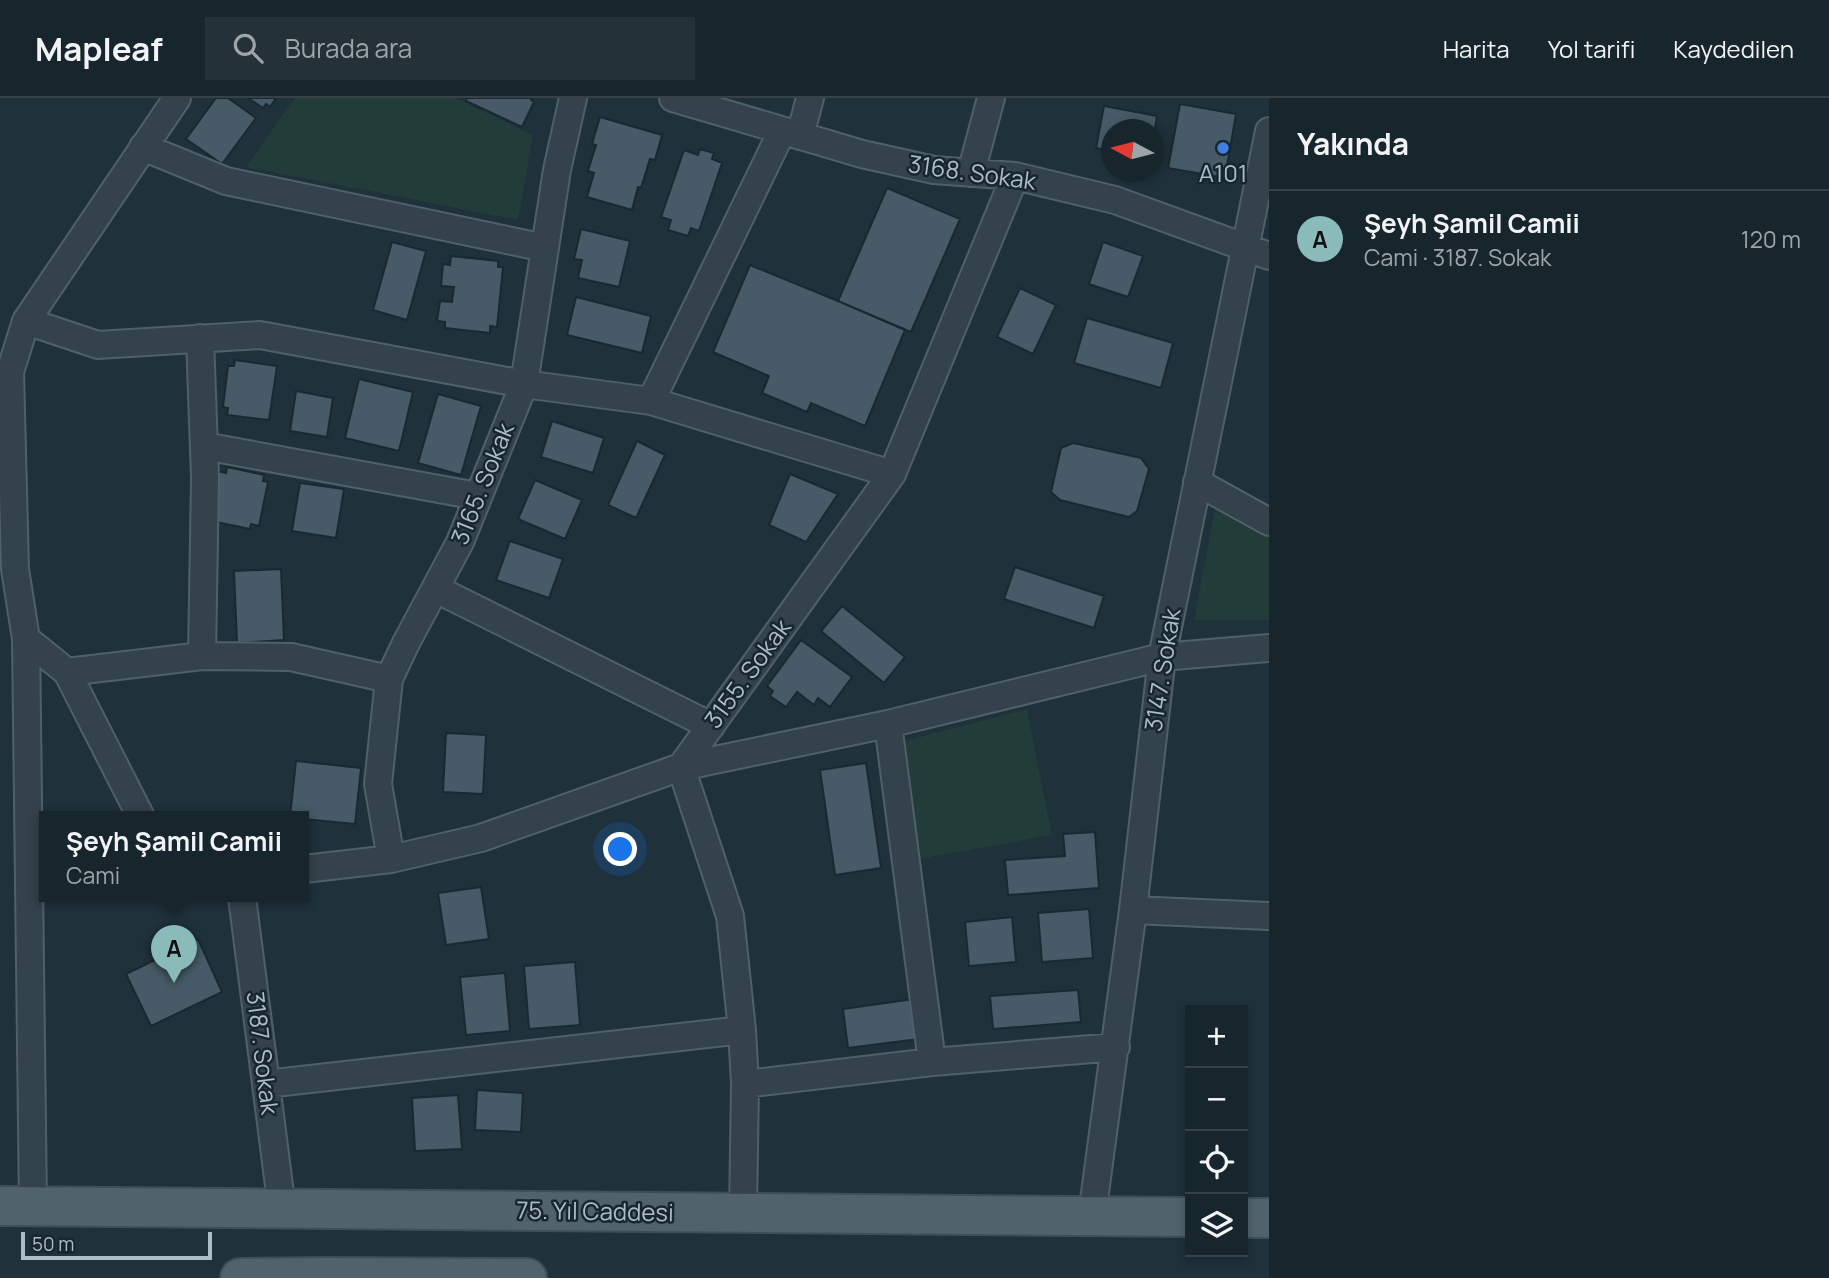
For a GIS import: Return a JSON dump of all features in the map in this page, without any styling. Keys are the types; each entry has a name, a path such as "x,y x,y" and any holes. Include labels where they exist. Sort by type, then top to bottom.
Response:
{"main road":[{"name":"75. Yıl Caddesi","path":"16,1206 1185,1217"},
{"path":"1248,1218 1269,1218"},
{"path":"240,1278 527,1278"}],"street":[{"path":"16,1206 36,894 26,639 8,569 10,372 26,321 177,98"},
{"name":"3165. Sokak","path":"391,859 378,784 389,679 460,542 524,384 557,170 573,98"},
{"name":"3168. Sokak","path":"673,98 862,154 934,170 1015,176 1115,200 1257,252"},
{"path":"652,401 810,98"},
{"path":"971,173 991,98"},
{"name":"3147. Sokak","path":"1093,1215 1133,910 1162,657 1197,482 1257,252 1269,131"},
{"path":"144,147 226,181 545,248"},
{"name":"3155. Sokak","path":"681,767 892,474 1015,176"},
{"path":"26,321 98,345 260,335 524,384 652,401 892,474"},
{"path":"200,338 205,478 202,656"},
{"path":"204,446 477,496"},
{"path":"1197,482 1269,522"},
{"path":"436,589 711,726"},
{"path":"26,639 67,672 138,811"},
{"path":"309,868 391,859 481,838 681,767 887,723 1162,657 1269,648"},
{"path":"67,672 202,656 291,657 389,679"},
{"path":"887,723 932,1062"},
{"path":"681,767 730,915 745,1084 743,1213"},
{"name":"3187. Sokak","path":"243,902 282,1209"},
{"path":"1133,910 1269,916"},
{"path":"266,1084 742,1030"},
{"path":"745,1084 932,1062 1116,1047"}],"green space":[{"path":"295,98 456,98 533,135 518,220 246,167"},
{"path":"1215,508 1269,538 1269,620 1194,620"},
{"path":"1027,709 1052,835 919,859 905,741"}],"building":[{"path":"216,98 228,98 256,118 222,164 186,139"},
{"path":"248,98 276,98 270,107 266,104 263,108"},
{"path":"467,98 532,98 534,102 522,127 466,101"},
{"path":"1180,104 1236,114 1225,178 1168,168"},
{"path":"1104,106 1157,116 1157,119 1102,119"},
{"path":"600,117 662,135 655,160 650,159 641,188 638,187 632,210 587,197 594,173 588,171 596,145 592,144"},
{"path":"1101,122 1101,149 1096,148"},
{"path":"700,149 714,153 712,159 722,163 699,231 691,228 688,236 668,230 671,220 661,217 684,150 698,155"},
{"path":"887,188 960,219 911,332 838,301"},
{"path":"581,229 630,241 619,287 578,278 582,260 574,259"},
{"path":"392,242 426,251 407,320 373,310"},
{"path":"1103,242 1143,256 1128,297 1089,284"},
{"path":"451,256 498,261 498,267 503,267 497,327 490,326 490,333 445,328 445,322 437,321 440,301 452,302 454,287 441,286 443,264 450,265"},
{"path":"750,265 905,330 865,426 811,403 807,412 762,393 769,376 713,352"},
{"path":"1020,288 1056,305 1033,354 997,337"},
{"path":"576,297 651,316 642,353 567,335"},
{"path":"1087,318 1173,343 1161,388 1074,363"},
{"path":"235,360 277,366 269,420 227,415 228,408 223,407 228,366 234,366"},
{"path":"359,379 413,392 399,451 345,438"},
{"path":"296,391 333,398 327,437 290,431"},
{"path":"438,394 481,406 461,475 418,463"},
{"path":"552,421 604,438 593,473 541,457"},
{"path":"637,441 665,455 636,518 608,505"},
{"path":"1073,443 1141,458 1149,469 1137,511 1129,517 1060,500 1051,492 1061,448"},
{"path":"227,467 264,475 263,481 268,482 259,526 251,524 250,529 216,522 209,514 218,471 226,473"},
{"path":"790,474 838,494 806,542 769,525"},
{"path":"535,480 582,500 565,539 518,519"},
{"path":"300,483 344,489 336,538 292,531"},
{"path":"510,541 563,559 549,598 496,580"},
{"path":"1015,567 1104,596 1094,628 1004,599"},
{"path":"281,569 284,640 237,643 234,571"},
{"path":"842,606 905,657 884,683 821,631"},
{"path":"801,640 852,677 830,707 818,698 814,705 797,692 786,707 770,696 773,691 767,686"},
{"path":"446,733 486,735 483,794 443,792"},
{"path":"296,761 361,768 355,824 309,819 309,811 291,811"},
{"path":"866,763 881,868 835,875 820,770"},
{"path":"1095,832 1099,888 1008,895 1005,860 1065,856 1063,834"},
{"path":"481,887 489,939 446,945 438,893"},
{"path":"1089,909 1093,958 1042,962 1038,913"},
{"path":"1012,917 1016,962 969,966 965,922"},
{"path":"198,939 222,992 151,1026 126,974"},
{"path":"575,962 580,1025 529,1029 524,966"},
{"path":"505,973 510,1031 466,1035 460,977"},
{"path":"1078,990 1081,1022 993,1029 990,996"},
{"path":"914,999 919,1039 848,1048 843,1009"},
{"path":"477,1090 523,1093 521,1132 475,1130"},
{"path":"458,1095 462,1149 415,1151 412,1098"}],"place":[{"name":"A101","path":"1223,148"},
{"name":"Şeyh Şamil Camii","path":"174,983"}]}
